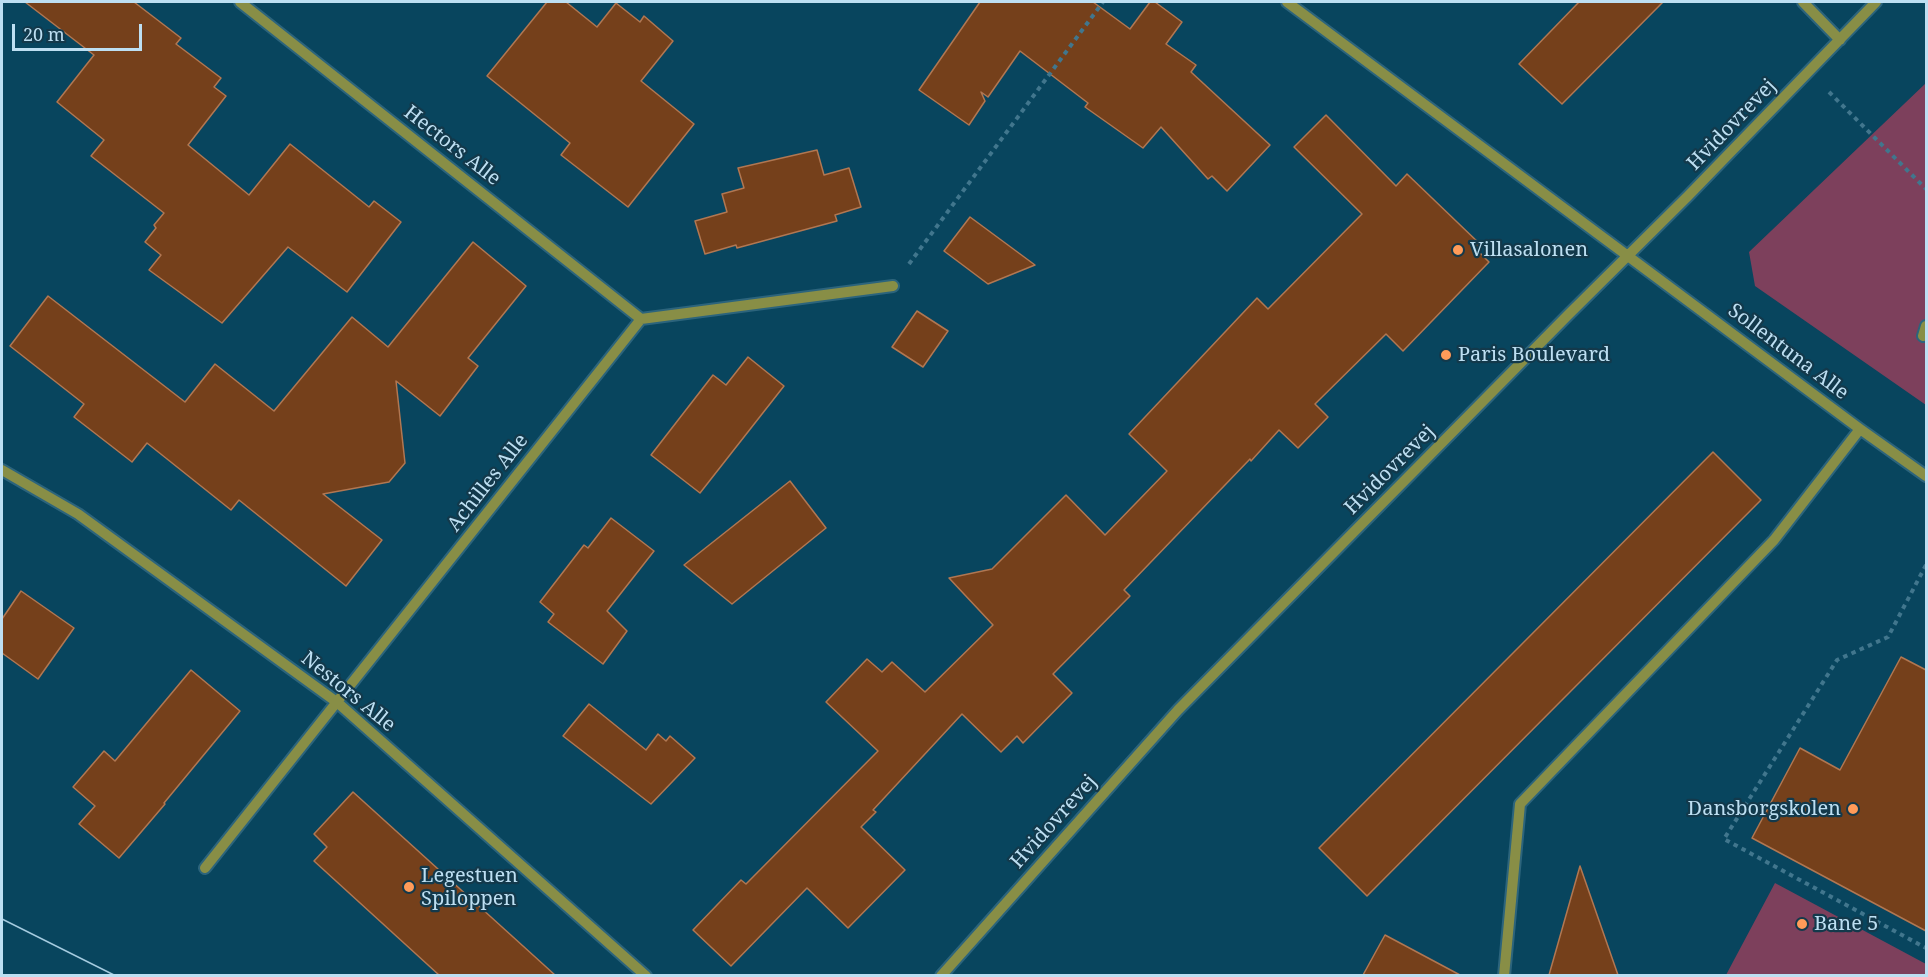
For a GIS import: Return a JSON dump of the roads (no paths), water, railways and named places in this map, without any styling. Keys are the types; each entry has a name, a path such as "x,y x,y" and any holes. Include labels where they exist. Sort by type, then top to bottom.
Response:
{"street":[{"name":"Hectors Alle","path":"240,2 641,319"},
{"path":"1287,2 1629,256"},
{"path":"1803,2 1840,40"},
{"name":"Hvidovrevej","path":"941,975 1178,710 1629,256 1876,2"},
{"name":"Sollentuna Alle","path":"1629,256 1926,476"},
{"path":"641,319 893,286"},
{"name":"Achilles Alle","path":"205,868 641,319"},
{"path":"1504,975 1520,804 1774,540 1860,429"},
{"name":"Nestors Alle","path":"2,470 78,514 338,703 646,975"}],"tram line":[{"path":"2,919 116,976"}],"place":[{"name":"Villasalonen","path":"1458,250"},
{"name":"Paris Boulevard","path":"1446,355"},
{"name":"Dansborgskolen","path":"1853,809"},
{"name":"Legestuen Spiloppen","path":"409,887"},
{"name":"Bane 5","path":"1802,924"}]}
